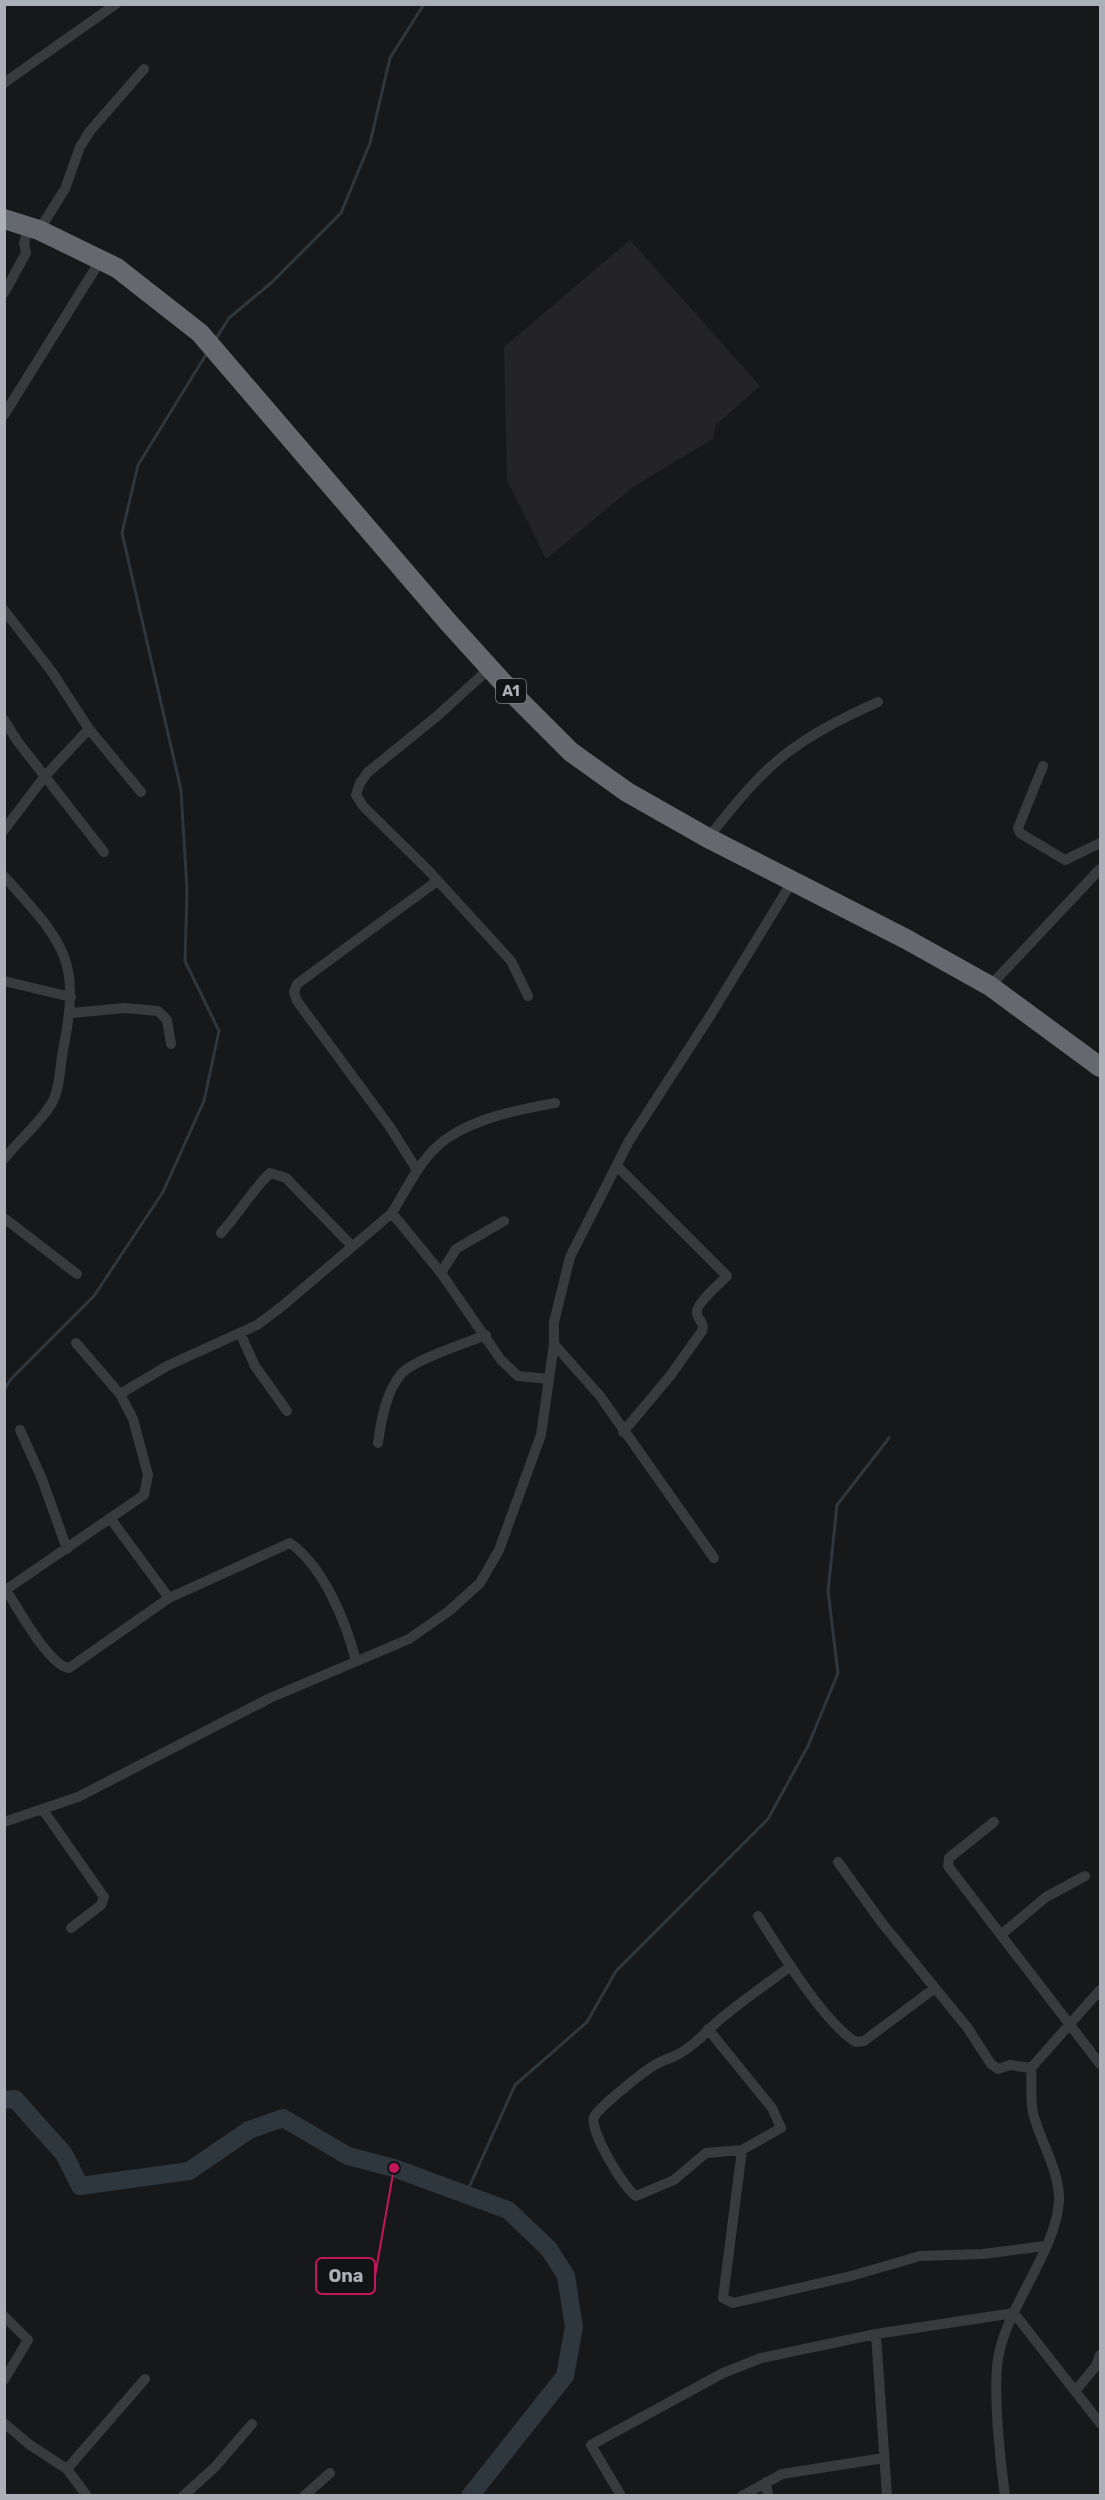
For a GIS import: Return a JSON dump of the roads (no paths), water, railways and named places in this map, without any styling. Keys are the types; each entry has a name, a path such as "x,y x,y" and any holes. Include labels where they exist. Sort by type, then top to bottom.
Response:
{"highway":[{"name":"A1","path":"4,219 34,228 117,268 200,333 490,668 571,752 627,792 708,838 793,880 990,986 1101,1067"}],"street":[{"path":"4,83 116,4"},
{"path":"4,293 26,254 24,243 65,189 80,147 90,131 144,69"},
{"path":"4,415 100,261"},
{"path":"4,610 52,672 89,729 141,792"},
{"path":"490,668 436,717 368,772 360,783 356,795 363,806 437,880 511,961 528,996"},
{"path":"708,838 763,774 796,747 837,721 878,702"},
{"path":"4,720 104,852"},
{"path":"4,830 45,776 89,729"},
{"path":"1043,766 1018,823 1020,833 1065,860 1101,843"},
{"path":"990,986 1101,869"},
{"path":"4,876 49,926 63,951 70,971 71,997 71,1013 53,1101 4,1159"},
{"path":"417,1170 390,1127 297,1001 294,992 297,984 437,880"},
{"path":"4,1822 78,1797 270,1698 409,1639 449,1611 480,1583 499,1550 514,1514 541,1435 554,1344 554,1322 570,1257 617,1166 793,880"},
{"path":"4,981 71,997"},
{"path":"71,1013 125,1008 158,1011 167,1020 171,1044"},
{"path":"120,1394 167,1366 240,1333 280,1308 392,1213 417,1170 446,1140 492,1117 555,1103"},
{"path":"617,1166 727,1276 698,1305 697,1313 704,1328 670,1376 623,1432"},
{"path":"220,1233 242,1211 263,1179 270,1173 275,1173 286,1178 352,1246"},
{"path":"392,1213 441,1273 486,1335 501,1360 518,1376 549,1379"},
{"path":"4,1218 77,1274"},
{"path":"441,1273 456,1249 504,1221"},
{"path":"240,1333 255,1366 287,1411"},
{"path":"378,1443 382,1415 401,1374 413,1366 486,1335"},
{"path":"76,1343 120,1394 133,1419 148,1475 144,1495 5,1591 51,1656 61,1667 69,1668 169,1598 290,1543 313,1568 340,1608 356,1661"},
{"path":"554,1344 600,1396 623,1432 655,1472 714,1558"},
{"path":"20,1430 42,1479 67,1549"},
{"path":"110,1518 169,1598"},
{"path":"43,1810 104,1897 101,1905 71,1928"},
{"path":"994,1822 949,1858 948,1866 1101,2064"},
{"path":"838,1862 882,1923 967,2027 990,2064 998,2069 1010,2065 1031,2068"},
{"path":"1002,1934 1046,1897 1085,1876"},
{"path":"758,1916 791,1966 834,2023 856,2042 864,2041 935,1988"},
{"path":"708,2029 772,2108 781,2128 742,2150 706,2153 675,2180 636,2196 629,2192 593,2125 594,2116 625,2087 653,2066 684,2052 708,2029 791,1966"},
{"path":"1005,2496 998,2358 1014,2313 1045,2246 1059,2200 1054,2175 1033,2112 1031,2068 1101,1990"},
{"path":"742,2150 723,2298 733,2303 850,2276 920,2256 983,2254 1045,2246"},
{"path":"621,2496 591,2445 723,2373 761,2358 876,2334 1014,2313"},
{"path":"1014,2313 1101,2423"},
{"path":"4,2316 28,2340 4,2380"},
{"path":"876,2334 887,2496"},
{"path":"1076,2390 1096,2366 1101,2355"},
{"path":"67,2469 145,2379"},
{"path":"4,2423 30,2445 67,2469 87,2496"},
{"path":"183,2496 215,2467 252,2424"},
{"path":"742,2496 782,2474 884,2458"},
{"path":"304,2496 330,2473"},
{"path":"766,2482 768,2496"}],"waterway":[{"path":"215,340 229,318 271,283 341,213 370,143 390,58 424,4"},
{"path":"4,1390 11,1379 94,1296 163,1192 204,1101 219,1031 185,961 187,890 181,790 122,533 138,465 207,353"},
{"path":"466,2194 515,2085 587,2022 616,1971 768,1819 808,1746 838,1673 828,1591 837,1505 889,1438"},
{"path":"4,2100 15,2099 64,2154 80,2186 189,2171 249,2130 283,2118 348,2156 394,2168 508,2210 549,2249 566,2276 574,2327 565,2376 470,2496"}],"place":[{"name":"Ona","path":"394,2168"}]}
